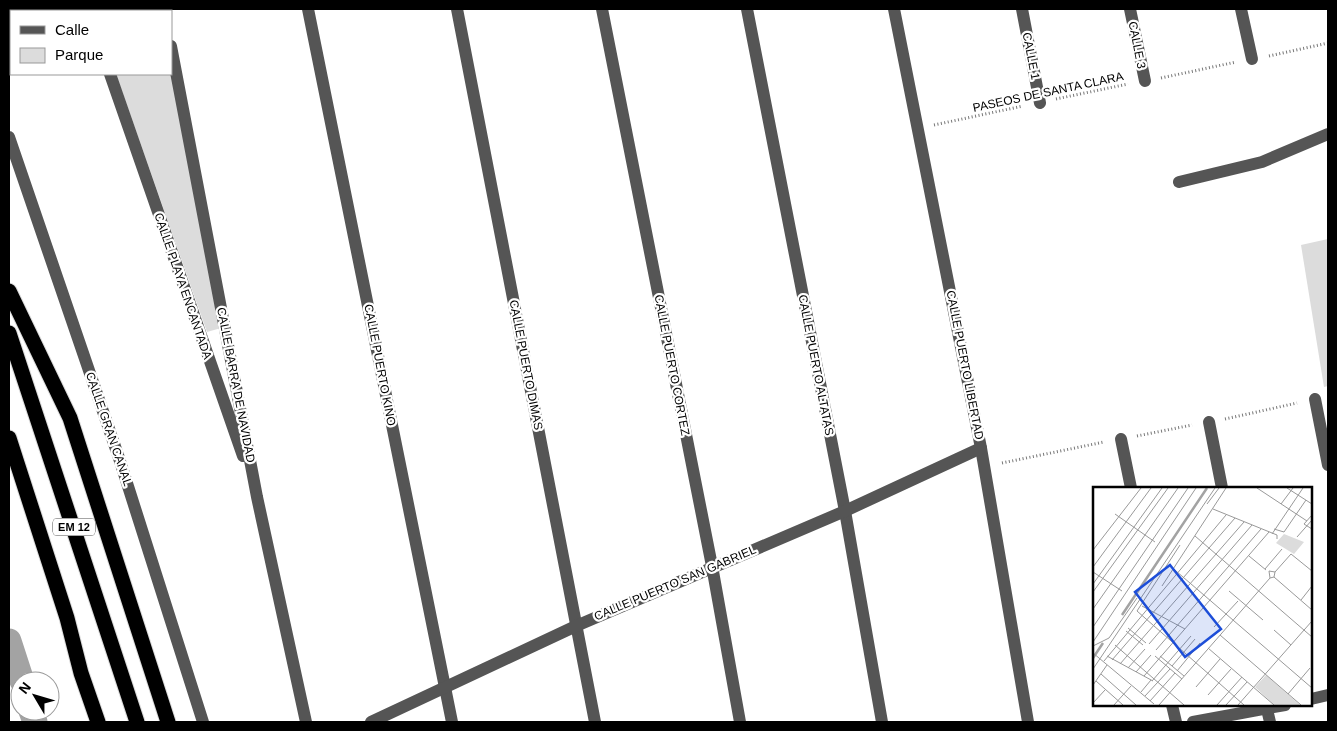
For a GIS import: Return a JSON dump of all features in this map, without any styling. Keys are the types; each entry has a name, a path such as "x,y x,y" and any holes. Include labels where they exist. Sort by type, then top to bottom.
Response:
{"highway":[{"path":"9,291 70,418 168,722"},
{"name":"EM 12","path":"9,333 137,722"},
{"name":"EM 12","path":"9,438 67,618 81,673 98,722"},
{"path":"81,673 86,722"}],"street":[{"name":"CALLE PUERTO KINO","path":"308,9 452,722"},
{"name":"CALLE PUERTO DIMAS","path":"457,9 595,722"},
{"name":"CALLE PUERTO CORTEZ","path":"602,9 712,566 740,722"},
{"name":"CALLE PUERTO ALTATAS","path":"747,9 845,511 882,722"},
{"name":"CALLE PUERTO LIBERTAD","path":"894,9 982,448 1028,722"},
{"name":"CALLE 1","path":"1022,9 1040,103"},
{"name":"CALLE 3","path":"1130,9 1145,81"},
{"path":"1241,9 1252,59"},
{"name":"CALLE BARRA DE NAVIDAD","path":"172,51 257,498 306,722"},
{"name":"CALLE PLAYA ENCANTADA","path":"110,75 257,498"},
{"path":"1180,182 1262,162 1328,134"},
{"name":"CALLE GRAN CANAL","path":"9,137 120,461 203,722"},
{"path":"1315,399 1328,465"},
{"path":"1209,422 1222,487"},
{"path":"1121,439 1131,487"},
{"name":"CALLE PUERTO SAN GABRIEL","path":"371,722 576,626 712,566 845,511 982,448"},
{"path":"1312,699 1328,695"},
{"path":"1172,706 1176,722"},
{"path":"1193,722 1266,707 1270,722"}],"path":[{"name":"PASEOS DE SANTA CLARA","path":"918,129 1328,44"},
{"path":"985,467 1315,399"}],"green space":[{"path":"116,75 171,75 221,328 207,332"},
{"path":"1328,239 1328,386 1324,387 1301,245"}],"waterway":[{"path":"9,641 19,671"}]}
